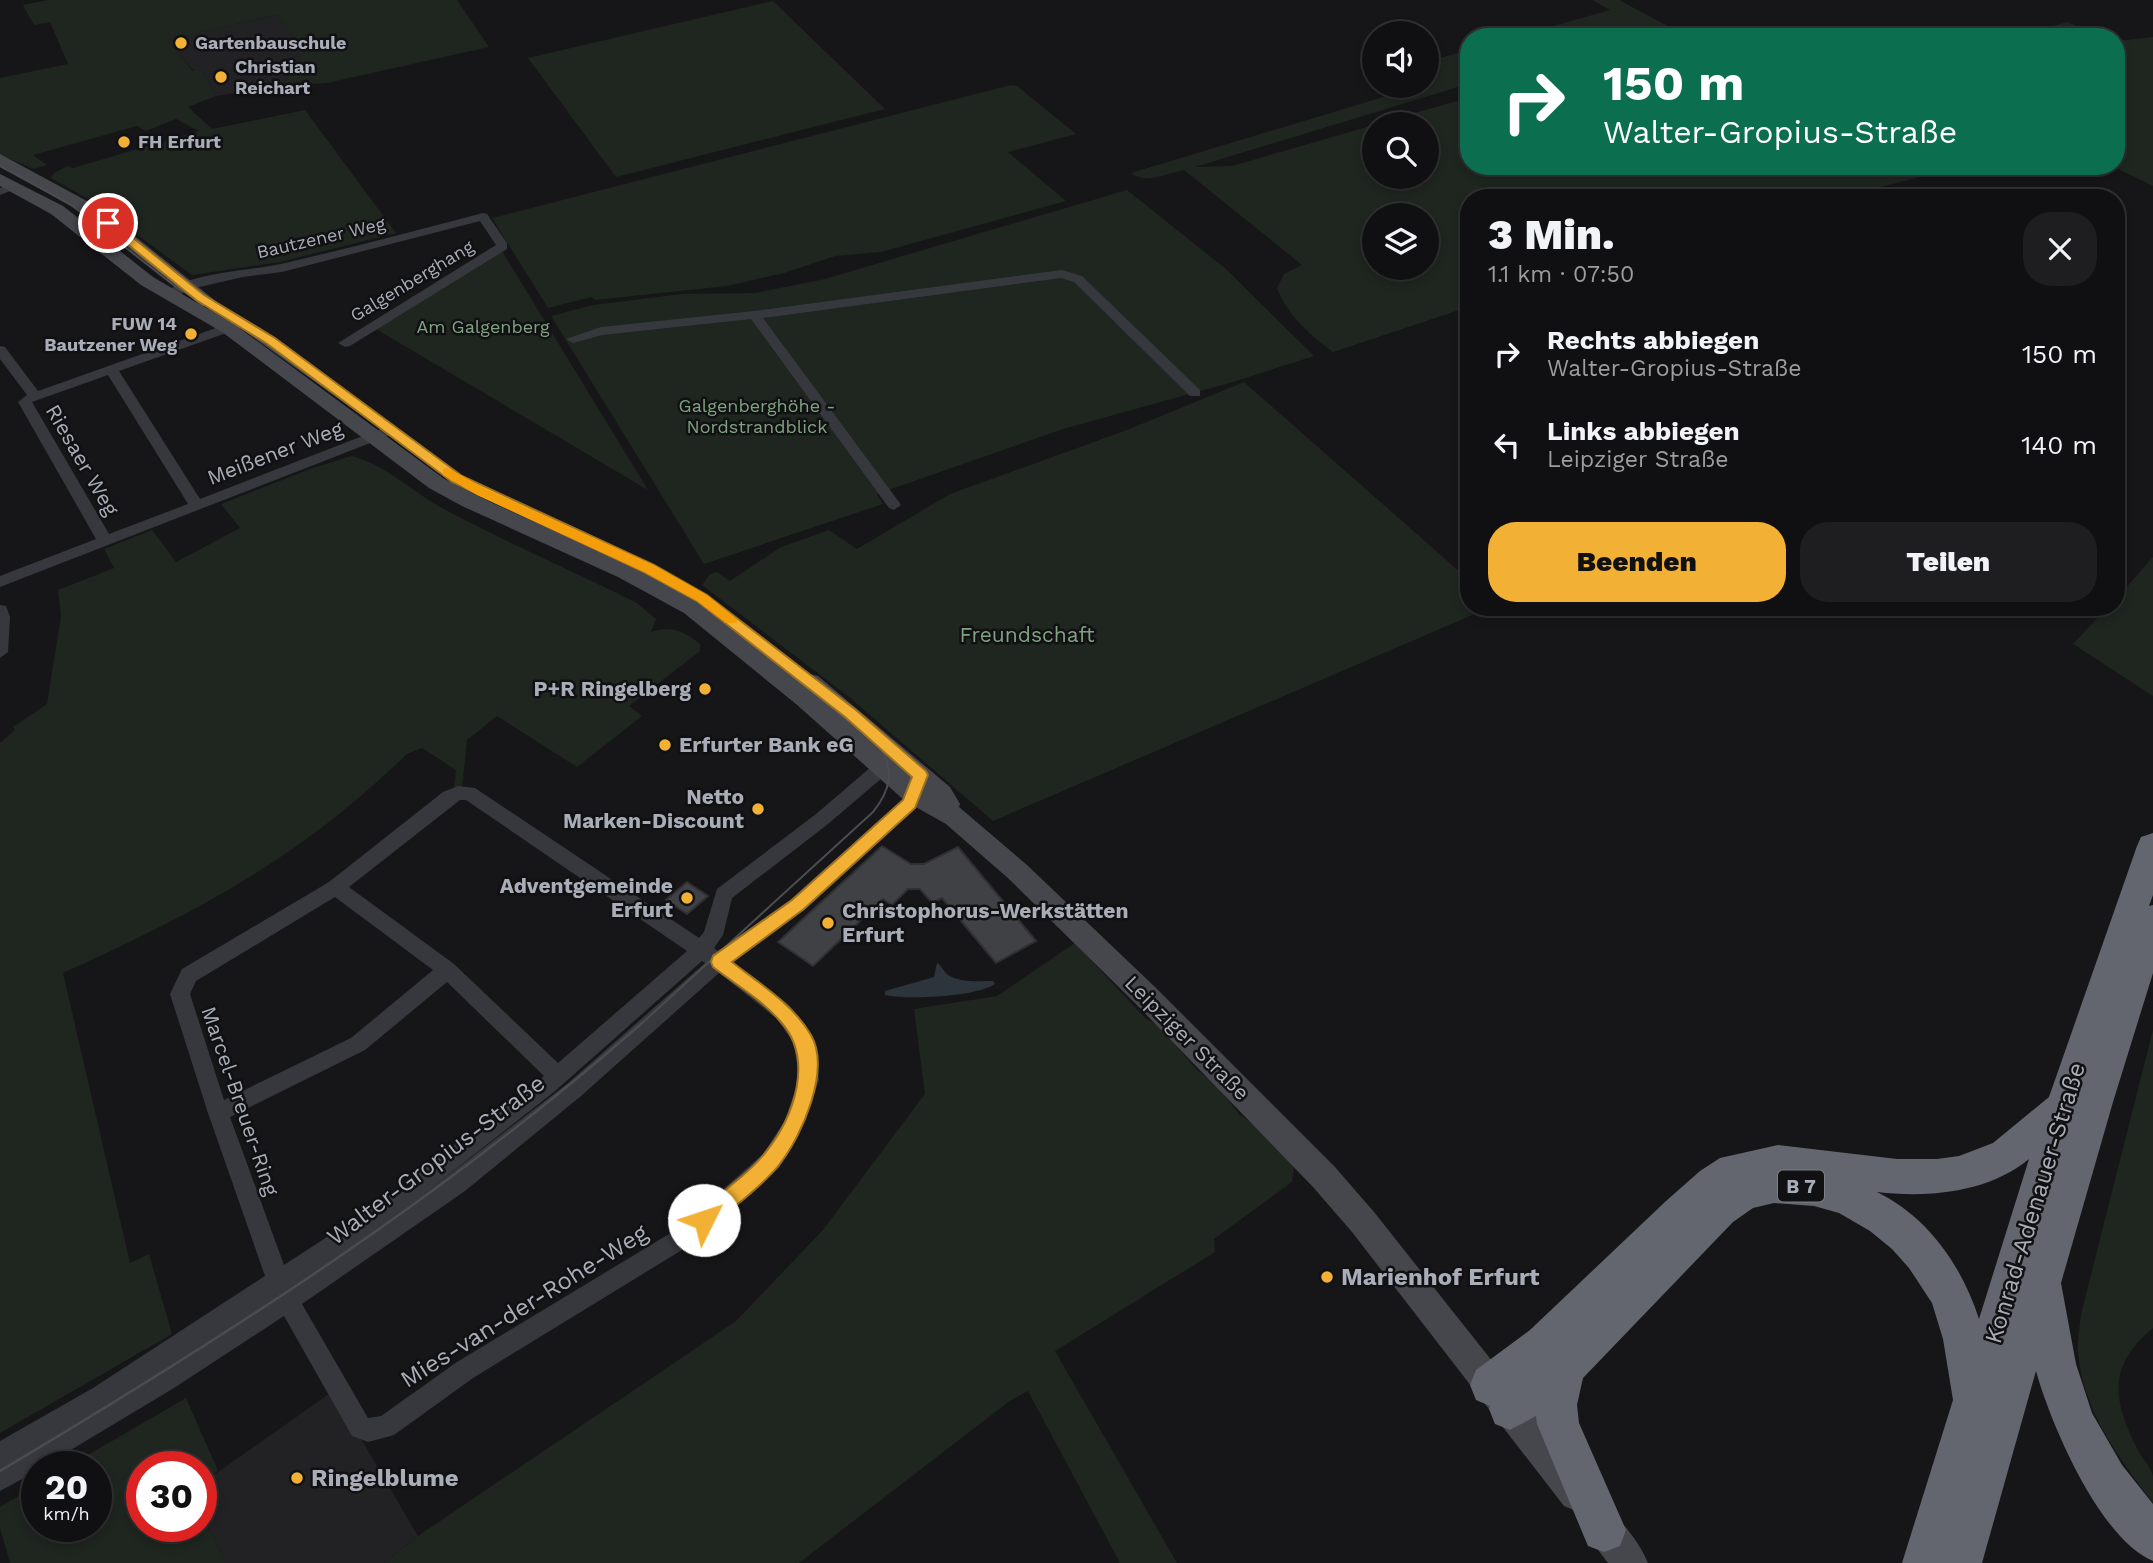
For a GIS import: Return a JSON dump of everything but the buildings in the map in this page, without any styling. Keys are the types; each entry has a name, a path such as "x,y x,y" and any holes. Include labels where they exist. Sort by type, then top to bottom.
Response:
{"highway":[{"name":"Konrad-Adenauer-Straße","path":"1925,1563 2064,1107 2153,846"},
{"name":"Konrad-Adenauer-Straße","path":"1959,1563 2042,1275 2153,919"},
{"name":"B 7","path":"1500,1397 1545,1345 1680,1214 1714,1184 1734,1171 1778,1163 1897,1177 1960,1174 2006,1156 2064,1107"},
{"name":"B 7","path":"1500,1397 1565,1366 1709,1220 1739,1195 1781,1184 1822,1189 1869,1206 1907,1234 1931,1261 1960,1316 1968,1353 1972,1406"},
{"path":"2042,1275 2053,1358 2062,1399 2081,1443 2108,1484 2153,1539"},
{"path":"1565,1366 1556,1405 1558,1424 1604,1530"}],"main road":[{"name":"Leipziger Straße","path":"0,159 94,212 186,287 383,433 481,492 649,569 702,598 850,713 915,778"},
{"path":"5,186 34,177"},
{"name":"Leipziger Straße","path":"5,186 57,210 168,295 236,325"},
{"name":"Leipziger Straße","path":"383,433 436,483 626,572 692,608 884,766 915,778 941,794 956,817 1086,937 1324,1177 1363,1222 1630,1563"}],"street":[{"name":"Bautzener Weg","path":"168,295 186,287 243,272 282,268 483,217"},
{"name":"Galgenberghang","path":"345,343 503,246 483,217"},
{"path":"573,339 601,331 754,315 1051,274 1070,275 1078,279 1195,393"},
{"path":"754,315 894,505"},
{"path":"30,397 236,325"},
{"name":"Riesaer Weg","path":"0,350 30,397 25,402 105,541"},
{"path":"111,369 193,508"},
{"name":"Meißener Weg","path":"0,582 145,526 157,526 193,508 383,433"},
{"path":"0,611 0,652"},
{"name":"Walter-Gropius-Straße","path":"0,1454 283,1291 490,1159 575,1090 710,956 724,894 822,819 884,766"},
{"name":"Walter-Gropius-Straße","path":"0,1479 166,1380 710,956 798,904 910,803 915,778"},
{"name":"Marcel-Breuer-Ring","path":"283,1291 218,1113 180,995 182,985 189,975 335,887 449,797 469,793 710,956"},
{"path":"335,887 447,970 558,1076"},
{"name":"Mies-van-der-Rohe-Weg","path":"283,1291 360,1427 368,1430 386,1427 466,1370 687,1235 771,1161 793,1126 809,1080 804,1040 786,1015 710,956"},
{"path":"218,1113 358,1044 447,970"}],"shaded area":[{"path":"276,15 306,50 282,86 216,96 202,71 194,71 166,40"},
{"path":"937,963 953,978 993,981 995,984 973,992 941,996 885,995 885,991 934,977"},
{"name":"Ringelblume","path":"333,1391 418,1536 384,1563 226,1563 216,1542 217,1473"}],"green space":[{"path":"48,0 457,0 489,47 327,83 282,86 305,50 276,15 167,40 193,71 202,71 216,96 188,107 212,129 305,110 396,233 280,262 192,275 88,199 51,178 54,173 68,166 73,168 199,131 176,119 146,131 137,126 33,155 47,165 34,169 0,155 0,78 68,64 50,22 34,25 23,5"},
{"path":"1592,0 1619,0 1671,28 1547,28 1610,10"},
{"path":"773,1 885,109 616,177 528,58"},
{"path":"2067,22 2082,28 2046,28"},
{"path":"2153,37 2153,186 2125,172 2125,40"},
{"path":"1460,52 1460,86 1439,93 1439,58"},
{"path":"1011,85 1017,86 1076,134 1008,152 1066,201 881,252 835,256 784,273 727,286 595,300 591,297 548,308 492,218"},
{"path":"1380,98 1422,98 1376,112 1362,112 1362,116 1195,167 1232,166 1362,128 1362,189 1439,189 1439,112 1418,112 1460,100 1460,175 1928,175 1873,189 1460,189 1460,310 1333,352 1300,324 1277,288 1284,274 1302,265 1184,170 1150,178 1131,173"},
{"name":"Galgenberghöhe - Nordstrandblick","path":"1127,190 1226,269 1314,356 1233,382 1063,429 877,494 883,504 704,564 551,316 593,305 682,294 755,293 825,279"},
{"name":"Am Galgenberg","path":"502,251 648,490 376,329"},
{"name":"Freundschaft","path":"1244,382 1460,572 1460,616 1470,616 993,821 849,697 702,585 710,574 717,572 730,581 781,547 829,530 857,549 950,494 1127,430"},
{"path":"352,456 377,466 432,502 468,521 637,603 656,619 651,632 671,629 682,633 700,644 700,651 629,706 642,716 577,767 497,716 467,740 462,789 454,789 456,770 422,748 407,754 327,824 245,880 158,928 63,973 130,1263 149,1254 172,1334 0,1433 0,743 15,730 13,727 47,704 61,616 58,590 114,568 104,549 152,530 176,562 240,528 221,504 313,468"},
{"path":"2153,557 2153,696 2073,644 2099,616 2125,616 2125,589"},
{"path":"1075,943 1145,1018 1160,1027 1196,1069 1215,1084 1240,1115 1255,1125 1294,1166 1292,1182 1214,1239 1215,1252 1055,1351 1177,1563 1120,1563 1028,1391 1011,1400 799,1563 384,1563 418,1536 736,1321 823,1230 925,1094 914,1009 997,996"},
{"path":"2153,1030 2153,1328 2128,1356 2119,1384 2119,1399 2129,1431 2153,1476 2153,1503 2104,1432 2087,1393 2081,1373 2078,1346 2081,1314"},
{"path":"186,1398 209,1451 126,1451 126,1542 216,1542 226,1563 10,1563 0,1528 0,1507 21,1495 21,1542 112,1542 112,1451 95,1451"}],"tram line":[{"path":"0,166 70,204 176,287 238,325 464,488 676,587 732,627 880,747 889,773 887,789 873,812 640,1025"},
{"path":"0,1471 168,1369 332,1262 490,1148 642,1023"}],"slow traffic":[{"path":"448,472 481,492 649,569 702,598 731,620"}],"place":[{"name":"Gartenbauschule","path":"181,43"},
{"name":"Christian Reichart","path":"221,77"},
{"name":"FH Erfurt","path":"124,142"},
{"name":"FUW 14 Bautzener Weg","path":"191,334"},
{"name":"P+R Ringelberg","path":"705,689"},
{"name":"Erfurter Bank eG","path":"665,745"},
{"name":"Netto Marken-Discount","path":"758,809"},
{"name":"Adventgemeinde Erfurt","path":"687,898"},
{"name":"Christophorus-Werkstätten Erfurt","path":"828,923"},
{"name":"Marienhof Erfurt","path":"1327,1277"},
{"name":"Ringelblume","path":"297,1478"}],"route":[{"path":"108,223 200,298 244,322 271,341 457,479 649,569 702,598 850,713 920,775 910,803 785,915 735,948 719,962 786,1015 804,1040 809,1080 793,1126 771,1161 704,1220"}]}
